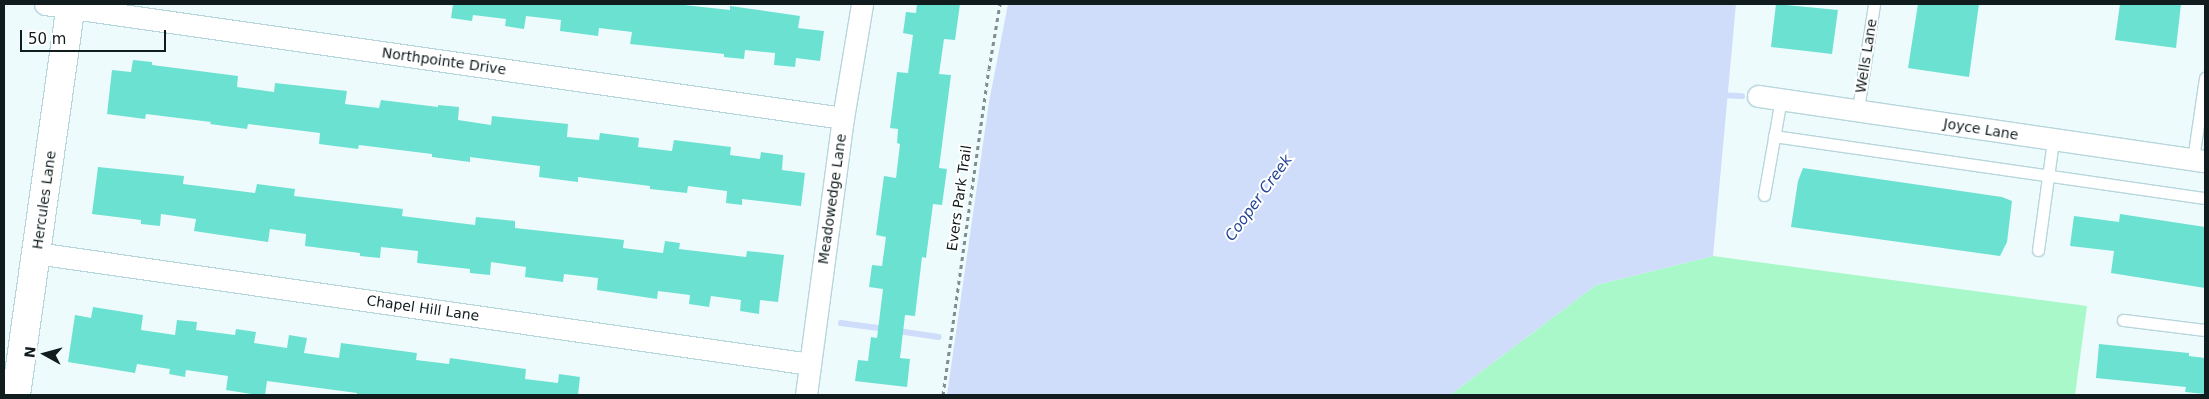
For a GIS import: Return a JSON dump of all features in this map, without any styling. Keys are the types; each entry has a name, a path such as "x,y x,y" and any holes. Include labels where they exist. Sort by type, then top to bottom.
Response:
{"street":[{"name":"Meadowedge Lane","path":"806,395 843,118 862,4"},
{"name":"Northpointe Drive","path":"62,5 843,118"},
{"name":"Hercules Lane","path":"16,395 36,253 62,5"},
{"name":"Joyce Lane","path":"1758,96 2199,160"},
{"name":"Chapel Hill Lane","path":"36,253 810,364"}],"lane":[{"name":"Wells Lane","path":"1858,109 1874,4"},
{"path":"2199,160 2205,78"},
{"path":"1764,195 1781,99"},
{"path":"1774,136 2205,198"},
{"path":"2038,250 2053,140"},
{"path":"2123,320 2205,330"}],"path":[{"name":"Evers Park Trail","path":"943,395 987,79 1000,4"}],"green space":[{"path":"1713,256 2087,306 2075,395 1450,395 1596,285"}],"water":[{"name":"Cooper Creek","path":"1008,4 1736,4 1713,256 1596,285 1450,395 947,395 989,102"}],"building":[{"path":"453,4 675,4 730,10 730,6 800,16 798,28 824,31 820,61 796,58 795,67 774,65 775,53 745,50 744,59 724,57 724,54 630,44 632,32 599,28 598,36 560,31 561,20 526,16 524,29 505,26 506,19 473,15 472,21 451,18"},
{"path":"917,4 960,4 955,40 944,39 939,74 951,75 939,168 947,169 942,205 933,204 926,258 922,257 915,316 905,315 900,358 910,359 907,387 855,381 858,360 868,361 871,337 877,338 883,289 869,287 872,265 882,266 886,237 876,235 884,176 896,178 900,144 897,143 898,129 890,128 897,72 908,73 913,35 903,33 906,12 916,13"},
{"path":"1776,4 1838,10 1832,54 1771,47"},
{"path":"1918,4 1979,4 1969,77 1908,68"},
{"path":"2120,4 2181,4 2176,48 2115,40"},
{"path":"133,60 152,62 152,65 238,76 237,87 274,92 275,83 347,91 345,104 379,108 381,100 438,107 438,105 459,107 458,120 491,125 492,116 568,124 567,137 599,140 600,133 639,138 638,147 672,151 674,140 731,147 730,155 760,159 761,152 783,155 782,170 805,173 801,206 742,199 742,205 726,203 727,191 688,186 687,193 650,189 650,186 578,177 578,182 539,177 540,166 470,157 470,162 432,157 432,154 359,145 358,149 319,144 320,133 248,124 247,129 210,124 211,122 146,114 145,119 107,114 112,70 131,72"},
{"path":"98,167 184,176 183,184 255,193 257,184 295,189 294,196 403,209 402,216 475,225 476,217 515,221 515,228 624,240 623,248 663,253 665,241 680,243 679,249 746,257 747,251 784,255 778,302 760,300 759,314 740,311 741,300 711,296 709,307 689,304 690,295 658,291 657,299 597,290 598,278 564,274 563,282 525,277 526,267 491,262 490,275 470,273 470,269 417,263 418,251 381,247 380,258 360,256 360,253 305,246 306,234 270,229 268,242 194,231 196,219 161,214 160,226 141,224 141,220 92,214"},
{"path":"1803,168 2002,197 2012,201 2007,242 2000,256 1791,227 1798,181"},
{"path":"2120,214 2205,227 2205,288 2111,273 2114,251 2070,246 2074,216 2119,222"},
{"path":"93,307 143,315 141,330 175,335 177,320 197,322 196,330 235,335 236,329 256,332 254,343 287,348 289,335 307,338 304,353 339,358 341,343 417,353 416,360 449,364 450,358 526,369 525,379 558,383 559,374 580,377 578,395 357,395 357,393 267,381 265,395 258,395 226,390 228,376 186,370 185,377 169,374 170,369 137,364 135,373 68,362 75,315 91,318"},
{"path":"2099,344 2189,353 2189,356 2205,358 2205,394 2185,392 2186,387 2096,378"}],"waterway":[{"path":"1721,95 1742,96"},
{"path":"841,323 886,329"},
{"path":"898,331 939,337"}]}
